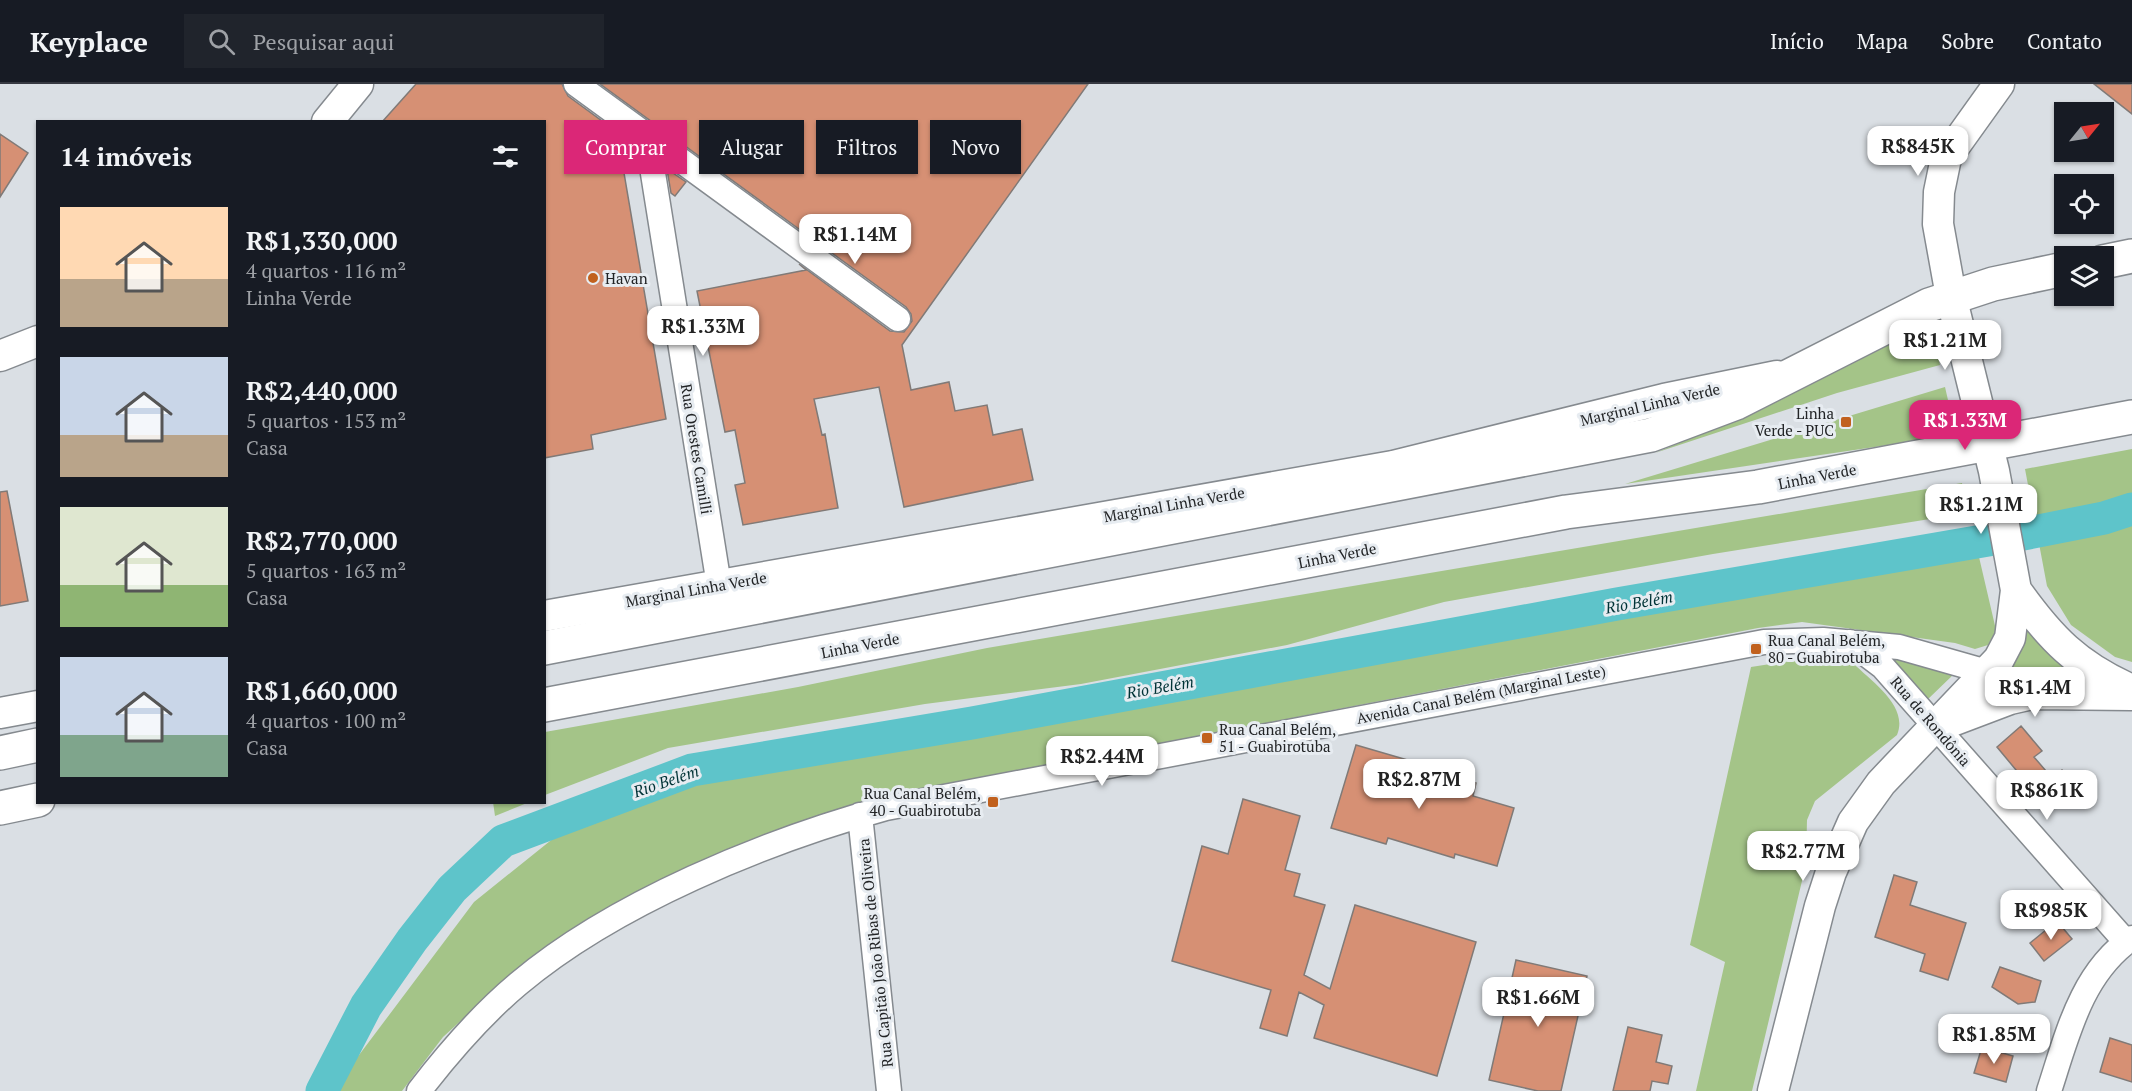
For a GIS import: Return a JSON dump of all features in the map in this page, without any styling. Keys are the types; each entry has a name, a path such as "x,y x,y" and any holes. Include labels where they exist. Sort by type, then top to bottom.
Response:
{"highway":[{"path":"2114,260 2132,256"},
{"path":"546,648 1626,441 1707,416 1800,372 1905,315 1951,296 2017,278 2054,271"},
{"name":"Linha Verde","path":"546,705 1566,512 1991,458 2132,417"},
{"path":"0,753 36,745"},
{"path":"0,807 36,800"}],"main road":[{"path":"329,120 358,84"},
{"path":"1773,1091 1815,924 1841,846 1868,800 1987,672 2005,650 2010,638 2016,590 1991,458 1951,296 1938,224 1939,192 1946,158 1999,84"},
{"path":"0,356 36,342"},
{"name":"Marginal Linha Verde","path":"546,616 1393,466 1664,399 1800,372"},
{"path":"2016,590 2045,629 2071,656 2090,669 2132,690"},
{"path":"1936,728 1982,709 2032,694 2132,695"},
{"path":"0,713 36,706"}],"street":[{"path":"576,84 625,120"},
{"path":"687,165 898,319"},
{"name":"Rua Orestes Camilli","path":"653,174 719,585"},
{"name":"Avenida Canal Belém (Marginal Leste)","path":"419,1091 487,1012 534,971 585,935 704,875 817,829 860,815 919,800 1736,646 1793,640 1899,647 1987,672"},
{"name":"Rua de Rondônia","path":"1850,642 1883,667 2129,940"},
{"name":"Rua Capitão João Ribas de Oliveira","path":"860,815 889,1091"},
{"path":"2049,1091 2082,998 2098,972 2129,940"}],"green space":[{"path":"1930,322 1940,365 1837,393 1655,453 1760,409"},
{"path":"1945,387 1956,435 1625,484"},
{"path":"2132,449 2132,662 2115,657 2071,625 2047,586 2025,469"},
{"path":"1962,483 1967,513 1713,554 1444,602 1287,645 1081,684 925,704 668,748 546,795 546,732 798,687 987,648"},
{"path":"1979,557 1996,630 1988,645 1975,649 1955,643 1802,622 1758,628 894,795 807,819 748,843 499,986 443,1037 402,1091 332,1091 474,902 560,833 693,779 1754,588"},
{"path":"2026,627 2089,682 1995,692 1992,686"},
{"path":"1886,654 1954,674 1926,701"},
{"path":"1795,660 1853,663 1887,695 1893,704 1898,714 1897,735 1815,801 1807,820 1806,864 1752,1091 1696,1091 1725,962 1690,945 1751,667"},
{"path":"493,804 525,804 495,816"}],"building":[{"name":"Havan","path":"416,84 562,84 568,96 601,120 564,120 564,174 624,174 666,419 591,435 593,449 546,458 546,120 384,120"},
{"path":"600,84 1088,84 902,345 911,390 949,382 955,411 987,405 993,435 1022,429 1033,480 904,507 879,387 814,399 822,435 825,434 838,508 743,525 735,485 745,483 735,430 725,432 697,291 806,270 799,264 890,331 904,332 912,321 911,314 906,307 723,174 804,174 804,120 699,120 699,156 687,147 687,120 649,120"},
{"path":"2094,84 2132,84 2132,114"},
{"path":"0,134 28,153 0,197"},
{"path":"668,174 674,174 686,182 675,196 671,193"},
{"path":"7,491 28,601 0,606 0,492"},
{"path":"2021,726 2042,751 2034,757 2052,778 2062,770 2072,782 2045,805 1997,747"},
{"path":"1356,745 1411,761 1405,779 1445,790 1450,775 1476,783 1473,796 1514,808 1497,866 1455,854 1454,858 1388,838 1386,844 1331,828"},
{"path":"1243,799 1300,816 1285,870 1300,874 1294,896 1325,905 1304,975 1330,989 1355,905 1476,942 1437,1076 1314,1038 1324,1005 1299,992 1287,1036 1260,1028 1271,990 1172,961 1202,846 1228,854"},
{"path":"1894,875 1917,882 1910,905 1966,923 1948,980 1920,971 1925,954 1875,937"},
{"path":"2057,921 2072,939 2044,961 2030,943"},
{"path":"1516,960 1587,976 1561,1091 1538,1091 1489,1080"},
{"path":"2000,967 2041,981 2035,1002 2018,1004 1992,987"},
{"path":"1628,1027 1662,1035 1656,1062 1672,1066 1668,1084 1652,1081 1650,1091 1613,1091"},
{"path":"2110,1038 2132,1045 2132,1082 2100,1072"},
{"path":"1982,1047 2013,1056 2006,1082 1974,1073"}],"waterway":[{"name":"Rio Belém","path":"322,1091 366,1006 412,940 452,889 503,841 692,770 972,723 1617,604 2023,534 2104,518 2132,509"}],"place":[{"name":"Havan","path":"593,278"},
{"name":"Linha Verde - PUC","path":"1846,422"},
{"name":"Rua Canal Belém, 80 - Guabirotuba","path":"1756,649"},
{"name":"Rua Canal Belém, 51 - Guabirotuba","path":"1207,738"},
{"name":"Rua Canal Belém, 40 - Guabirotuba","path":"993,802"}]}
